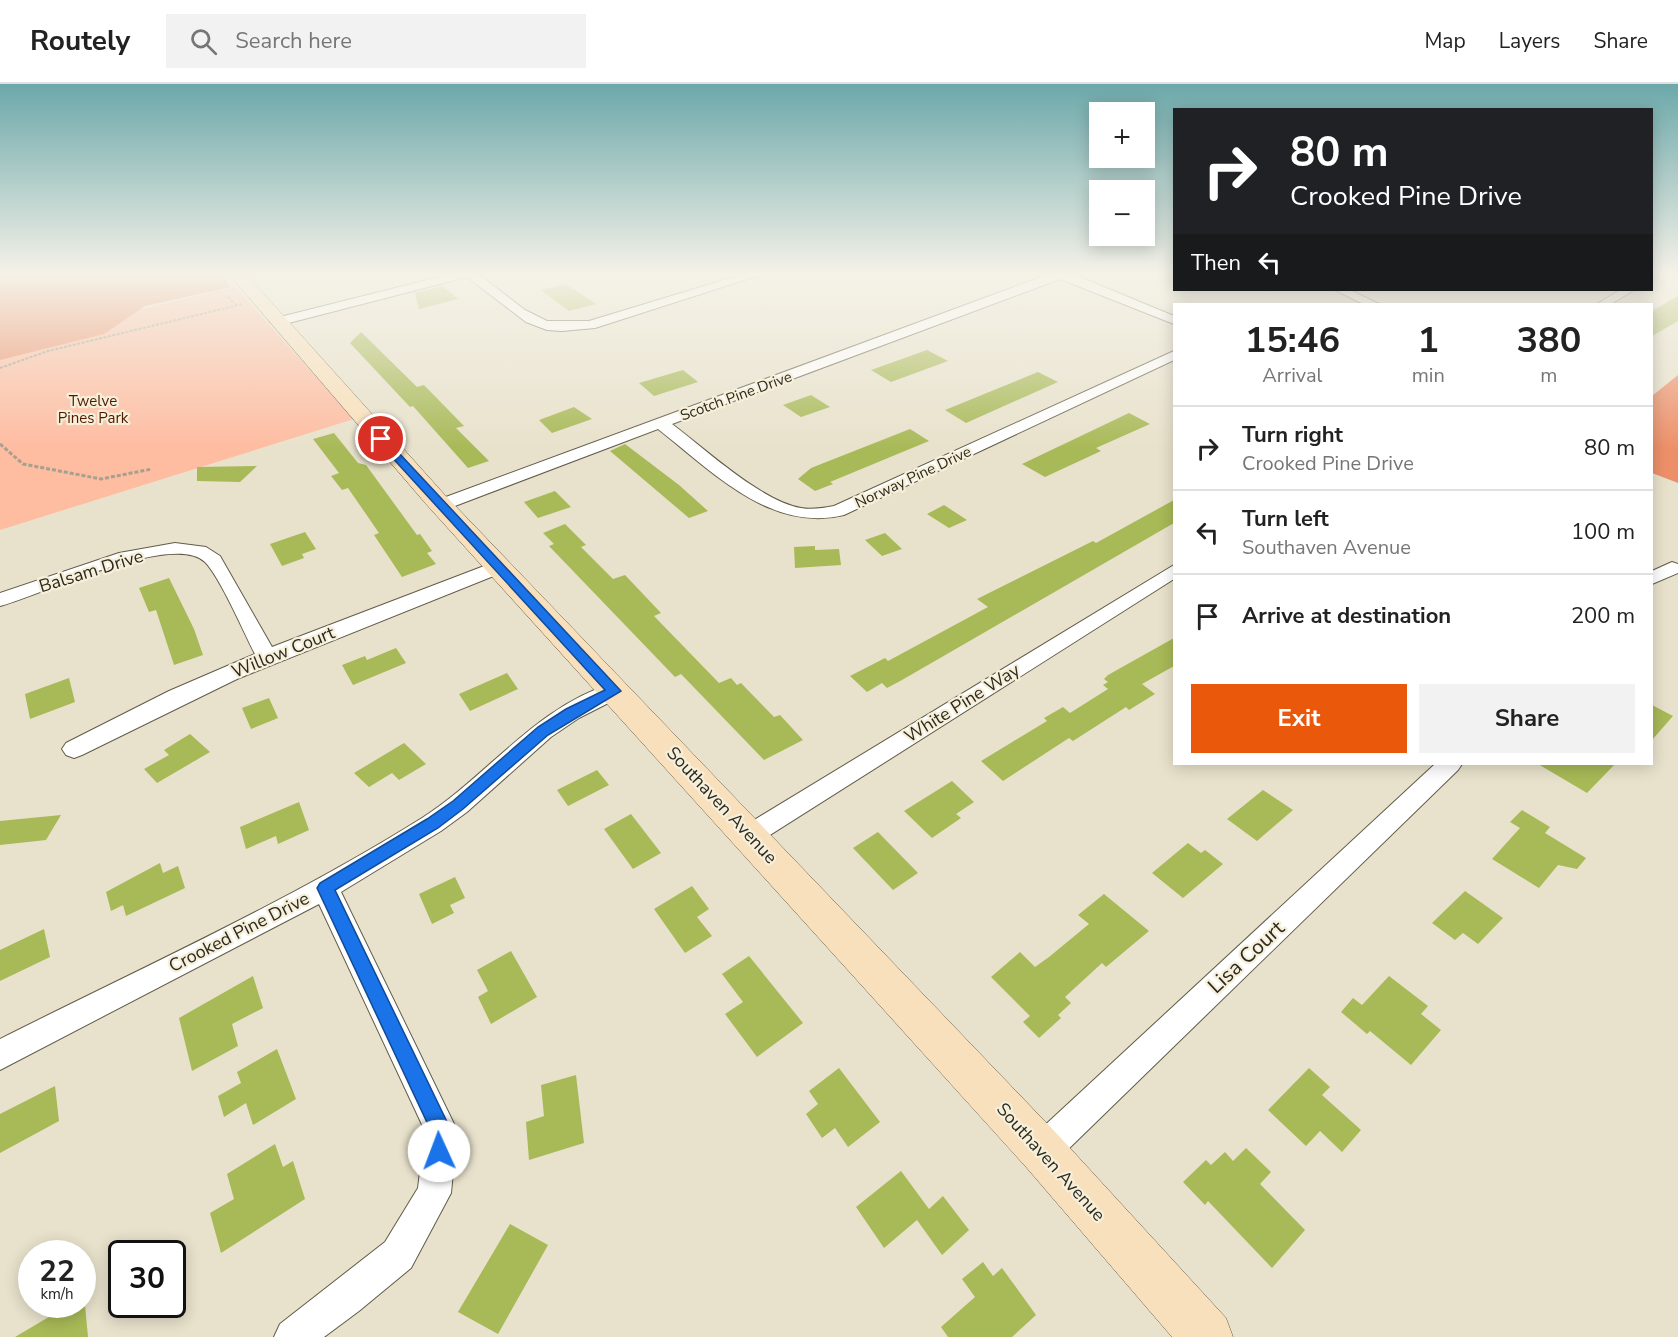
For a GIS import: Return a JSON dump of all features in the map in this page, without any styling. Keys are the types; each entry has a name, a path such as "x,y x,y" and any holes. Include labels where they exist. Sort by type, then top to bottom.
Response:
{"street":[{"name":"Southaven Avenue","path":"285,331 441,505 1042,1151 1194,1332"},
{"name":"Scotch Pine Drive","path":"441,505 908,331"},
{"name":"Norway Pine Drive","path":"660,424 771,504 794,512 816,514 838,512 1173,355"},
{"name":"Balsam Drive","path":"0,600 126,557 154,552 196,550 211,556 218,566 267,657"},
{"name":"Willow Court","path":"74,749 129,718 267,657 499,567"},
{"path":"1653,577 1671,568"},
{"name":"White Pine Way","path":"750,835 1173,572"},
{"name":"Crooked Pine Drive","path":"0,1055 325,888 432,824 458,805 543,731 571,712 614,691"},
{"name":"Lisa Court","path":"1042,1151 1449,765"},
{"path":"293,1337 346,1298 398,1255 434,1193 441,1130 325,888"}],"path":[{"path":"0,368 48,351 128,331"},
{"path":"0,444 23,464 101,479 152,468"}],"green space":[{"name":"Twelve Pines Park","path":"48,331 275,331 354,419 0,530 0,343"}],"shaded area":[{"path":"0,331 108,331 104,334 0,360"},
{"path":"1678,375 1678,483 1653,473 1653,395"}],"building":[{"path":"361,332 417,387 424,385 464,426 456,428 489,461 468,468 413,406 410,407 350,343"},
{"path":"927,350 948,361 891,382 871,370"},
{"path":"683,370 698,382 654,396 639,383"},
{"path":"1038,372 1058,382 966,423 945,410"},
{"path":"811,395 830,407 801,417 783,405"},
{"path":"574,407 592,419 552,433 539,420"},
{"path":"1129,413 1150,424 1096,448 1101,451 1045,477 1022,464"},
{"path":"910,429 929,441 830,482 833,484 815,491 798,479 811,468"},
{"path":"334,433 358,463 366,465 417,535 420,534 432,551 427,553 436,564 402,577 374,535 379,533 348,488 342,490 331,476 339,473 313,439"},
{"path":"625,444 679,485 708,511 689,518 610,451"},
{"path":"257,466 240,482 197,481 197,467"},
{"path":"555,491 571,507 538,518 524,502"},
{"path":"1173,501 1173,524 902,680 887,688 882,683 867,692 850,676 885,658 888,661 988,607 977,599 1093,541 1096,543"},
{"path":"944,505 967,520 949,528 927,514"},
{"path":"565,524 586,545 581,547 613,579 625,575 661,613 654,616 719,683 731,678 737,685 741,683 774,717 780,715 803,740 764,760 681,674 675,677 549,546 554,544 543,533"},
{"path":"305,532 316,549 302,554 304,558 282,566 270,544"},
{"path":"885,533 902,549 882,556 865,540"},
{"path":"815,546 815,550 839,549 841,565 795,568 794,547"},
{"path":"169,578 194,629 203,655 174,665 156,610 149,612 139,588"},
{"path":"1173,639 1173,667 1142,684 1155,694 1129,710 1126,707 1073,741 1069,738 1003,781 981,761 1047,721 1044,718 1063,707 1070,713 1108,689 1103,685 1108,682 1104,679"},
{"path":"396,648 406,663 353,685 342,665 365,656 367,660"},
{"path":"507,673 518,689 470,711 459,694"},
{"path":"69,678 75,702 30,719 25,694"},
{"path":"269,698 278,718 251,729 242,708"},
{"path":"1653,706 1673,716 1653,739"},
{"path":"190,734 210,752 157,783 144,769 169,755 164,750"},
{"path":"404,743 426,764 399,780 392,773 369,787 354,773"},
{"path":"1540,765 1614,765 1587,793"},
{"path":"597,770 609,785 568,806 557,790"},
{"path":"952,781 974,802 956,814 961,818 932,838 904,811"},
{"path":"1263,790 1293,810 1257,841 1227,819"},
{"path":"299,802 309,830 278,844 276,836 246,849 240,827"},
{"path":"1522,810 1550,827 1545,833 1586,858 1577,869 1558,865 1539,888 1492,859 1520,828 1510,822"},
{"path":"631,814 661,853 633,869 604,829"},
{"path":"61,815 46,840 0,845 0,821"},
{"path":"878,832 918,873 893,890 853,848"},
{"path":"1188,843 1201,853 1205,850 1223,864 1183,898 1152,873"},
{"path":"160,863 163,873 178,866 185,888 126,916 123,905 111,911 106,892"},
{"path":"455,877 465,898 450,905 454,913 432,924 419,894"},
{"path":"692,886 709,909 697,917 712,936 685,953 654,909"},
{"path":"1465,891 1503,918 1478,944 1463,933 1455,940 1432,923"},
{"path":"1104,894 1149,931 1106,967 1102,963 1065,997 1071,1003 1058,1015 1061,1018 1039,1038 1023,1022 1030,1016 991,977 1020,952 1035,967 1049,957 1089,924 1078,915"},
{"path":"44,929 50,957 0,981 0,950"},
{"path":"511,951 537,997 491,1024 478,997 488,991 477,970"},
{"path":"749,956 803,1023 757,1057 725,1014 743,1002 722,974"},
{"path":"253,976 263,1008 232,1024 238,1046 192,1071 179,1018"},
{"path":"1389,976 1428,1006 1421,1014 1441,1030 1411,1065 1370,1031 1367,1034 1341,1012 1353,998 1362,1005"},
{"path":"277,1049 296,1099 253,1125 246,1103 224,1117 218,1096 241,1083 237,1072"},
{"path":"839,1068 880,1122 848,1147 835,1128 822,1138 806,1114 818,1104 809,1091"},
{"path":"1309,1068 1330,1087 1322,1095 1361,1130 1342,1152 1320,1131 1306,1146 1268,1110"},
{"path":"576,1075 584,1143 529,1160 526,1122 544,1116 541,1085"},
{"path":"55,1086 59,1121 0,1153 0,1114"},
{"path":"275,1144 283,1167 293,1161 305,1199 221,1253 210,1213 234,1199 227,1174"},
{"path":"1246,1148 1271,1172 1260,1184 1305,1230 1272,1268 1208,1201 1205,1205 1183,1182 1206,1160 1211,1165 1225,1152 1233,1161"},
{"path":"901,1171 929,1209 943,1196 969,1230 942,1255 917,1220 884,1248 856,1207"},
{"path":"510,1224 548,1245 498,1334 458,1312"},
{"path":"983,1262 993,1276 1002,1268 1036,1315 1012,1337 948,1337 941,1327 975,1297 962,1279"},
{"path":"47,1318 86,1318 88,1337 15,1337"}],"route":[{"path":"381,439 614,691 571,712 543,731 458,805 432,824 325,888 441,1130 439,1151"}]}
